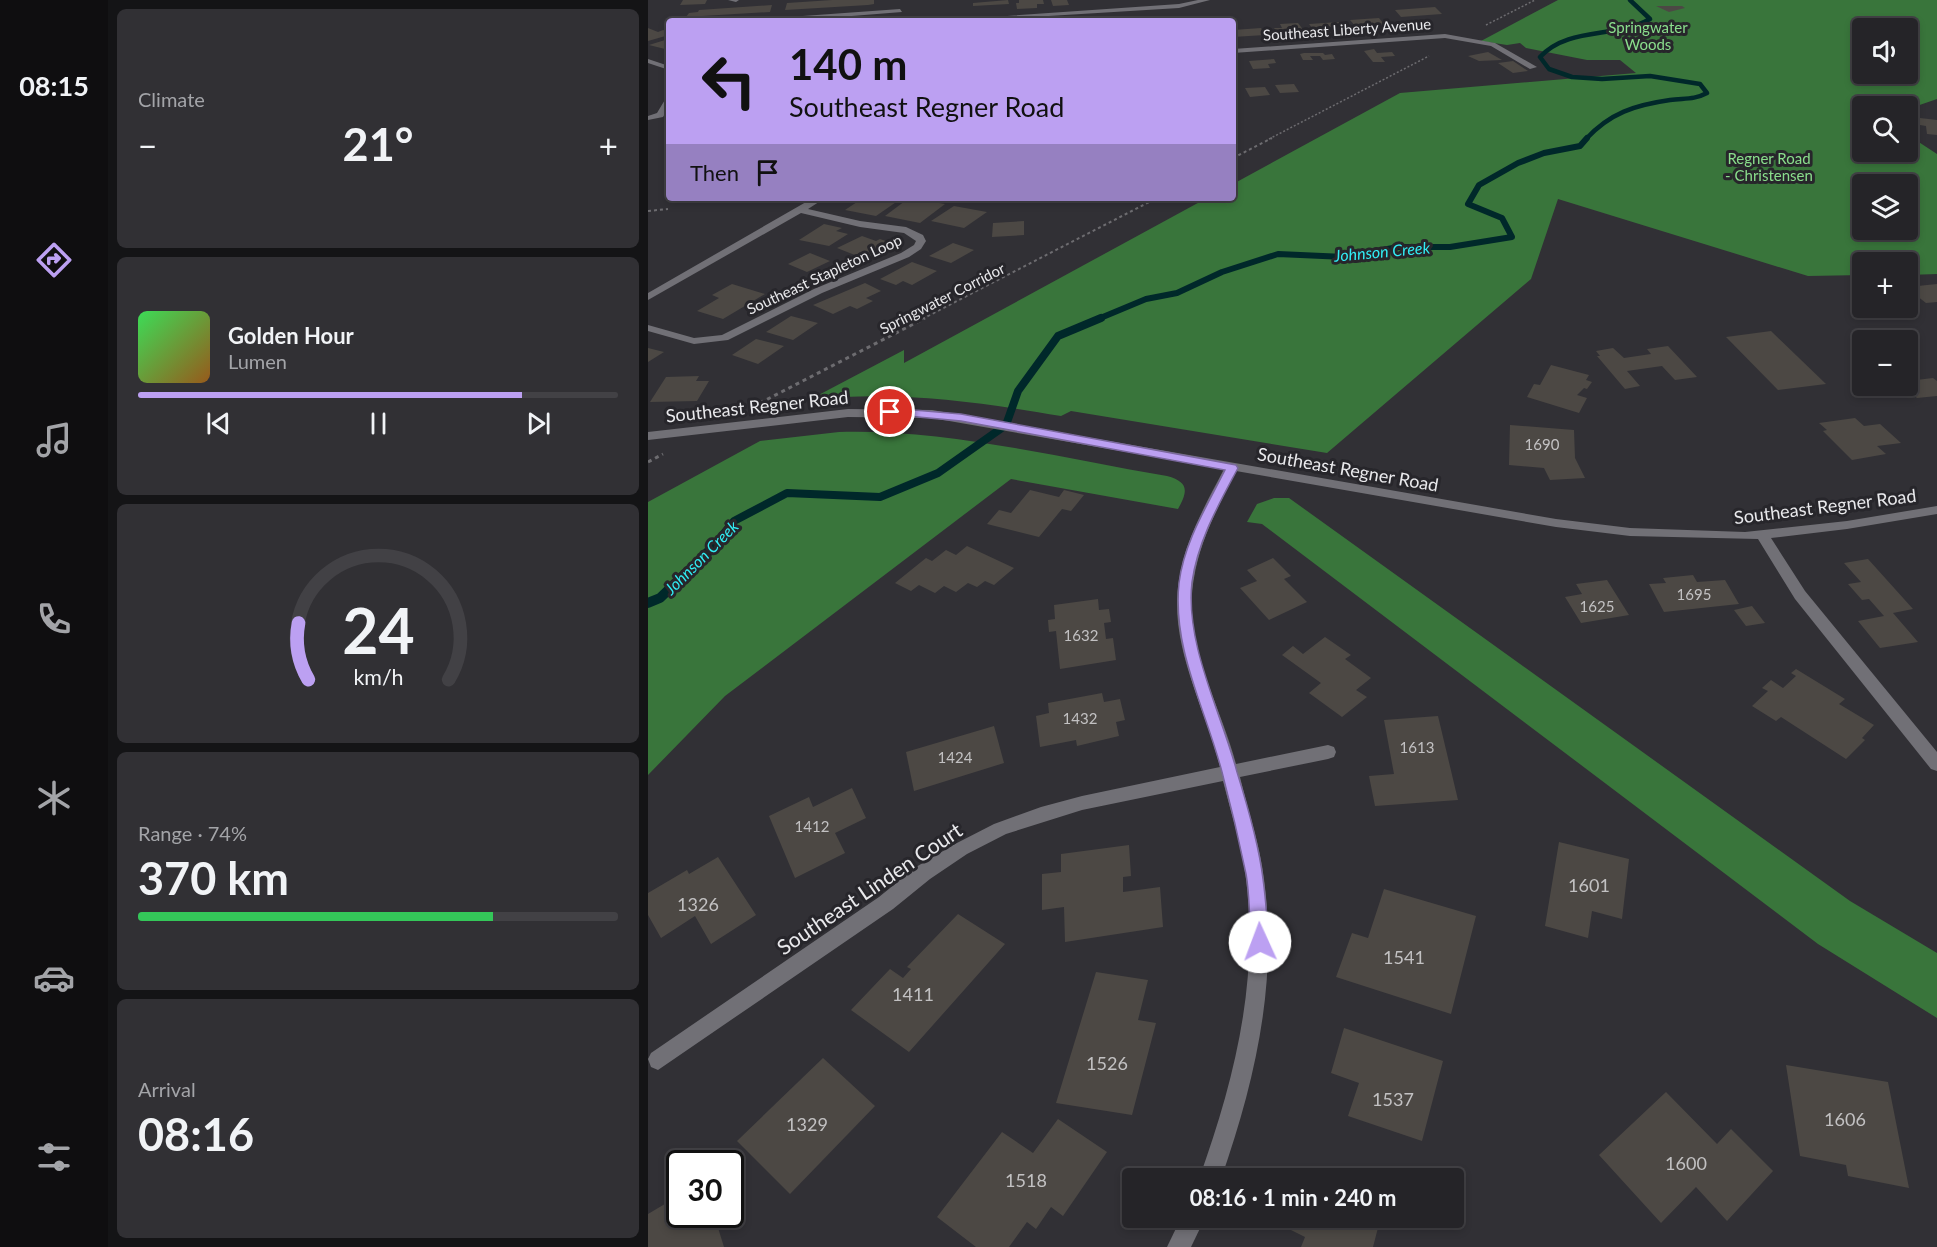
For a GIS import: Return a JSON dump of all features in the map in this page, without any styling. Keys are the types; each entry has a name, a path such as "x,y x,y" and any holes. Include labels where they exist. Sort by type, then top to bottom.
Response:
{"street":[{"path":"731,0 736,0"},
{"path":"900,0 901,18"},
{"path":"985,18 1179,6 1207,0"},
{"path":"803,18 900,11"},
{"name":"Southeast Liberty Avenue","path":"1236,51 1416,37 1462,38 1493,44 1533,67"},
{"path":"648,61 666,67"},
{"path":"648,118 660,115 666,105"},
{"path":"648,297 815,201"},
{"name":"Southeast Stapleton Loop","path":"648,328 694,341 724,338 818,291 905,255 918,247 921,241 920,237 906,230 860,224 800,210"},
{"path":"648,284 667,286"},
{"name":"Southeast Regner Road","path":"648,436 848,413 903,412 961,418 1034,430 1232,468 1556,523 1675,535 1762,534 1847,525 1937,510"},
{"path":"1214,1168 1231,1122 1246,1067 1260,966 1260,919 1254,876 1230,773 1212,712 1191,658 1184,605 1186,580 1198,534 1232,468"},
{"path":"1762,534 1800,595 1937,764"},
{"name":"Southeast Linden Court","path":"658,1060 886,903 923,873 1000,829 1041,814 1328,752"},
{"path":"1179,1247 1188,1228"}],"path":[{"path":"1236,156 1535,0"},
{"name":"Springwater Corridor","path":"752,407 1151,201"},
{"path":"648,211 668,209"}],"green space":[{"path":"1558,0 1937,0 1937,99 1918,106 1918,96 1852,96 1852,162 1918,162 1918,142 1937,154 1937,274 1918,275 1918,252 1852,252 1852,275 1808,276 1558,199 1531,279 1327,453 1071,411 1061,416 967,402 907,397 811,399 904,350 904,363 1201,201 1236,201 1236,182 1400,93 1636,73 1620,60 1587,60 1526,48 1520,43 1507,45 1481,41"},
{"path":"839,432 921,435 1003,446 1167,476 1183,484 1185,492 1178,509 1011,479 725,696 648,775 648,502 760,441"},
{"path":"1274,498 1289,498 1850,901 1937,953 1937,1018 1818,944 1262,524 1247,522 1257,504"}],"building":[{"path":"683,0 707,0 705,4 680,5"},
{"path":"874,0 874,4 785,10 787,3"},
{"path":"1008,0 1009,4 973,6 973,3"},
{"path":"1019,0 1043,0 1044,4 1037,4 1037,8 1017,9 1016,3 1019,3"},
{"path":"1051,0 1067,0 1069,5 1053,6"},
{"path":"772,5 770,12 686,17 689,13 699,10"},
{"path":"1656,6 1682,6 1685,8 1669,12"},
{"path":"1435,7 1442,14 1401,17 1395,10"},
{"path":"1379,18 1386,27 1356,27 1350,20"},
{"path":"1339,22 1344,28 1316,33 1309,24"},
{"path":"1298,23 1304,31 1279,35 1274,28 1282,28 1280,24"},
{"path":"648,28 658,32 666,31 666,36 648,41"},
{"path":"1261,28 1265,35 1236,37 1236,30"},
{"path":"665,40 666,40 666,49 649,45"},
{"path":"1374,49 1377,53 1392,52 1395,56 1381,57 1385,62 1373,62 1364,51"},
{"path":"1488,52 1502,60 1479,61 1468,56"},
{"path":"1300,54 1332,54 1335,59 1323,60 1320,56 1310,56 1313,60 1303,60"},
{"path":"1274,59 1276,63 1268,64 1270,68 1253,69 1249,61"},
{"path":"1513,61 1528,71 1513,73 1498,63"},
{"path":"1294,84 1299,92 1280,93 1275,85"},
{"path":"1265,87 1270,95 1250,97 1245,88"},
{"path":"1920,118 1937,120 1937,135 1927,134 1926,126 1920,125"},
{"path":"858,201 898,201 876,216 845,210"},
{"path":"905,201 945,204 920,223 885,216"},
{"path":"954,206 987,212 964,228 931,221"},
{"path":"1024,221 1024,235 992,237 993,223"},
{"path":"824,224 842,228 836,231 848,234 829,246 799,240"},
{"path":"862,236 894,244 865,259 837,248"},
{"path":"953,243 974,250 951,263 929,256"},
{"path":"810,253 830,261 807,272 788,264"},
{"path":"912,262 937,271 912,285 903,281 896,285 880,279"},
{"path":"865,283 881,291 866,298 873,301 857,309 850,306 833,314 813,305"},
{"path":"732,284 765,294 723,319 697,311 719,298 712,295"},
{"path":"1937,284 1937,302 1926,303 1918,297 1918,286"},
{"path":"791,316 818,323 793,340 766,332"},
{"path":"1771,331 1826,384 1778,390 1726,337"},
{"path":"756,339 784,346 758,364 732,355"},
{"path":"1668,346 1697,377 1675,380 1662,366 1627,371 1640,386 1625,389 1597,356 1600,356 1596,351 1613,348 1624,358 1651,354 1647,349"},
{"path":"648,348 664,352 648,362"},
{"path":"1551,365 1589,375 1586,380 1592,382 1587,389 1584,388 1577,395 1587,398 1579,413 1527,397 1534,384 1540,385"},
{"path":"699,376 696,381 709,381 697,401 650,402 666,377"},
{"path":"1933,378 1937,381 1937,396 1917,398 1915,396 1918,396 1918,380"},
{"path":"1855,418 1864,426 1880,424 1901,443 1877,446 1886,454 1852,460 1823,431 1827,430 1819,423"},
{"path":"1510,425 1574,430 1575,458 1585,478 1550,480 1544,468 1509,465"},
{"path":"1030,490 1059,497 1064,490 1084,495 1071,511 1062,509 1039,537 987,524 999,510 1011,513"},
{"path":"967,546 1014,568 994,585 985,581 977,587 968,583 956,592 944,586 935,593 919,585 911,591 895,583 926,558 932,561 946,550 956,555"},
{"path":"1273,558 1291,576 1284,579 1307,602 1269,620 1240,588 1257,581 1247,570"},
{"path":"1868,559 1913,609 1893,613 1918,642 1880,648 1858,621 1884,616 1869,599 1862,600 1848,584 1861,582 1844,563"},
{"path":"1693,575 1697,582 1725,580 1739,604 1664,612 1649,584 1666,583 1663,578"},
{"path":"1607,580 1629,615 1581,623 1565,597 1582,594 1576,584"},
{"path":"1098,599 1099,610 1109,609 1111,622 1104,623 1106,639 1113,638 1116,660 1060,669 1056,631 1049,632 1048,620 1055,619 1054,605"},
{"path":"1752,606 1765,623 1746,626 1734,610"},
{"path":"1325,637 1351,655 1345,659 1371,678 1356,690 1367,697 1342,717 1309,693 1321,683 1282,655 1293,646 1303,654"},
{"path":"1796,669 1845,699 1839,704 1874,725 1862,738 1865,740 1846,759 1781,717 1776,721 1752,706 1768,691 1762,688 1771,680 1783,688 1796,676 1791,673"},
{"path":"1102,693 1104,702 1120,699 1125,720 1116,722 1119,736 1077,746 1076,740 1040,747 1036,716 1049,713 1048,703"},
{"path":"1438,716 1458,800 1375,806 1369,776 1394,774 1384,720"},
{"path":"994,726 1004,763 914,791 906,752"},
{"path":"852,788 866,818 835,833 845,853 795,878 769,816 809,797 813,807"},
{"path":"1559,842 1629,859 1622,919 1592,911 1588,938 1545,926"},
{"path":"1129,845 1131,876 1123,877 1123,892 1160,887 1163,927 1065,942 1064,907 1042,910 1042,874 1061,872 1061,854"},
{"path":"718,857 756,915 711,944 695,916 661,938 648,915 648,893 687,870 689,874"},
{"path":"1384,889 1476,916 1451,1014 1336,977 1352,933 1368,938"},
{"path":"958,914 1005,944 909,1052 851,1010 890,969 903,978 911,969 907,967"},
{"path":"1096,972 1148,980 1138,1020 1156,1023 1132,1115 1056,1103"},
{"path":"1344,1028 1443,1061 1422,1141 1348,1116 1359,1083 1331,1073"},
{"path":"823,1058 875,1106 790,1194 737,1141"},
{"path":"1786,1065 1888,1082 1909,1188 1848,1176 1846,1165 1800,1156"},
{"path":"1666,1092 1717,1144 1731,1129 1773,1171 1727,1221 1696,1187 1661,1223 1599,1155"},
{"path":"1058,1119 1107,1152 1063,1216 1051,1207 1036,1229 1027,1222 1009,1247 976,1247 937,1217 1002,1132 1033,1153"},
{"path":"666,1203 666,1228 718,1228 724,1247 648,1247 648,1214"},
{"path":"1287,1228 1378,1228 1373,1247 1301,1247 1305,1237"}],"waterway":[{"name":"Johnson Creek","path":"1587,138 1604,123 1634,108 1670,100 1693,98 1707,93 1700,84 1650,76 1602,79 1572,77 1549,69 1540,57 1564,41 1622,29 1650,19 1630,0"},
{"name":"Johnson Creek","path":"1098,319 1146,299 1177,293 1222,272 1278,254 1345,257 1398,247 1450,247 1512,237 1502,218 1468,204 1479,185 1518,163 1544,153 1580,146 1587,138"},
{"name":"Johnson Creek","path":"708,553 734,521 787,493 880,497 938,473 1006,425 1018,391 1058,336 1101,318"},
{"name":"Johnson Creek","path":"648,603 660,598 709,551"}],"route":[{"path":"890,412 961,418 1232,468 1198,534 1186,580 1184,605 1191,658 1212,712 1230,773 1254,876 1260,919 1260,942"}],"park label":[{"name":"Springwater Woods","path":"1648,36"},
{"name":"Regner Road - Christensen","path":"1769,166"}]}
